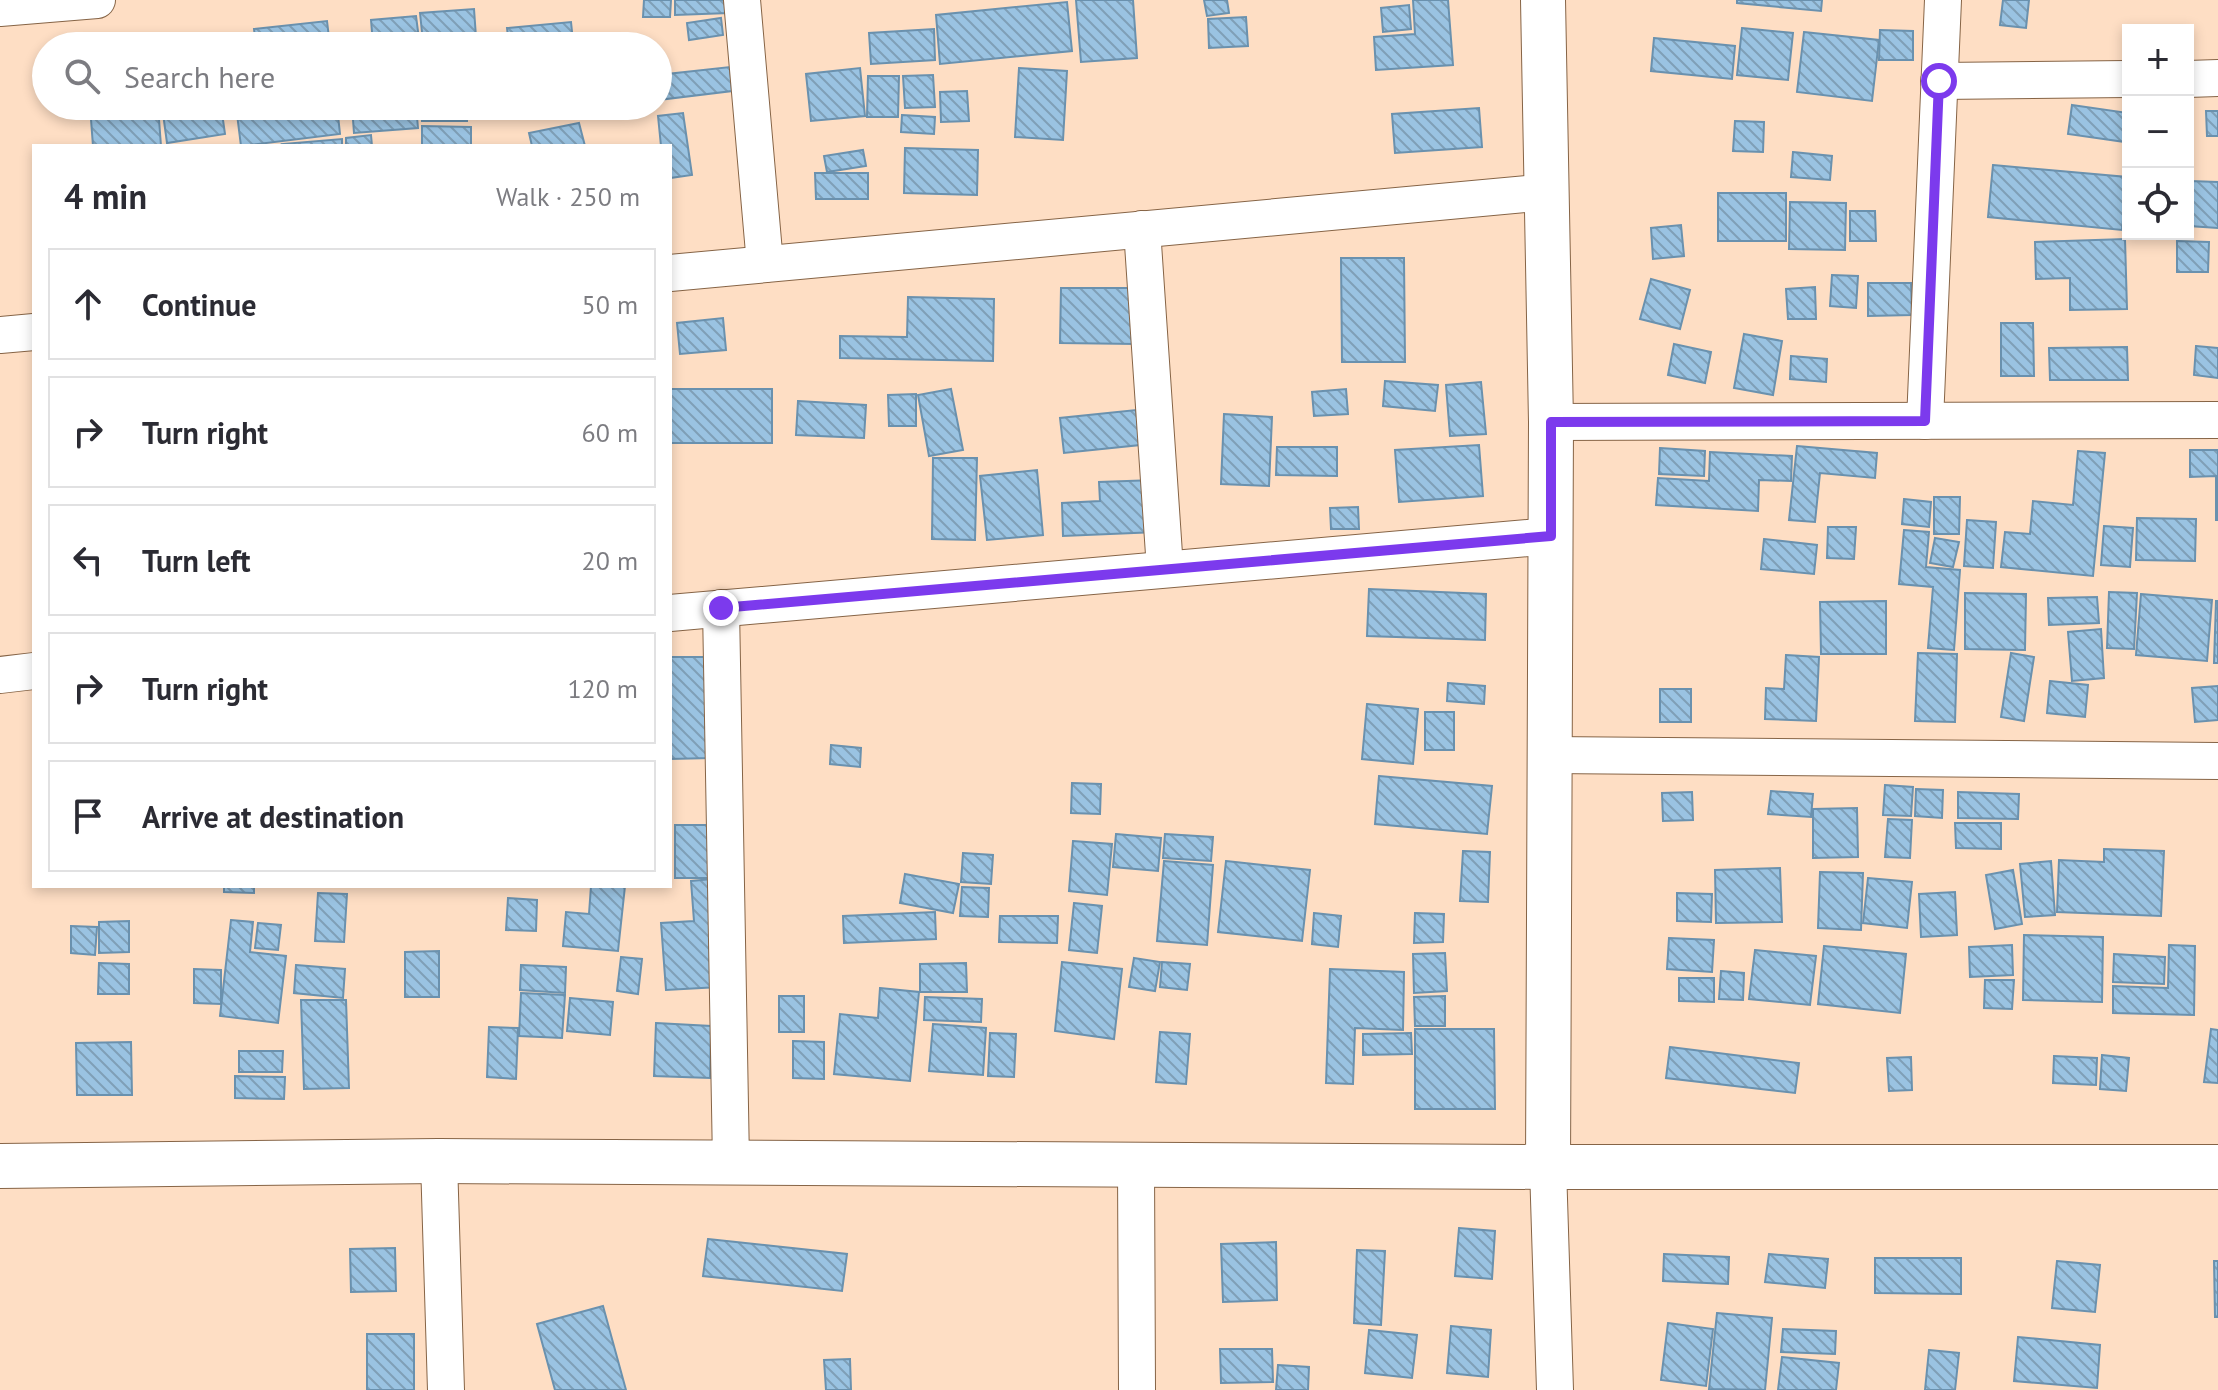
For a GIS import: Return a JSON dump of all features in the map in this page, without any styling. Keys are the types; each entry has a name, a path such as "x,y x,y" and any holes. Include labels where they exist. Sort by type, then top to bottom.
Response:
{"main road":[{"path":"1543,0 1551,422 1548,1167"},
{"path":"0,1166 439,1161 2218,1167"}],"street":[{"path":"0,8 97,0"},
{"path":"742,0 765,264"},
{"path":"1925,421 1943,0"},
{"path":"2194,79 2218,78"},
{"path":"1939,81 2122,79"},
{"path":"672,273 1548,192"},
{"path":"1142,229 1165,569"},
{"path":"0,335 32,332"},
{"path":"1551,422 2218,420"},
{"path":"672,613 1551,536"},
{"path":"721,608 731,1162"},
{"path":"0,675 32,671"},
{"path":"1550,755 2218,761"},
{"path":"439,1161 446,1390"},
{"path":"1136,1165 1137,1390"},
{"path":"1548,1167 1555,1390"}],"building":[{"path":"644,0 671,0 670,17 643,17"},
{"path":"675,0 728,0 729,13 675,15"},
{"path":"1076,0 1133,0 1137,58 1081,62"},
{"path":"1204,0 1227,0 1229,13 1207,16"},
{"path":"1413,0 1448,0 1453,65 1376,70 1374,37 1415,34"},
{"path":"1737,0 1822,0 1821,11 1737,3"},
{"path":"2003,0 2029,0 2026,28 2000,25"},
{"path":"1067,2 1072,51 940,64 936,15"},
{"path":"1409,5 1411,29 1383,32 1381,8"},
{"path":"474,9 476,32 422,32 420,13"},
{"path":"416,16 418,32 372,32 371,20"},
{"path":"1246,17 1248,46 1209,48 1208,19"},
{"path":"721,18 723,35 689,40 687,23"},
{"path":"327,21 328,32 254,32 254,29"},
{"path":"571,22 572,32 507,32 507,28"},
{"path":"1742,28 1793,33 1788,80 1737,75"},
{"path":"934,29 935,60 871,64 869,33"},
{"path":"1880,30 1913,31 1913,60 1879,60"},
{"path":"1804,32 1879,40 1872,101 1797,92"},
{"path":"1654,38 1735,46 1732,79 1651,71"},
{"path":"730,67 732,91 672,98 672,73"},
{"path":"860,68 865,116 811,121 806,74"},
{"path":"1019,68 1067,71 1063,140 1015,137"},
{"path":"933,75 935,107 905,108 903,76"},
{"path":"868,76 899,76 898,117 867,117"},
{"path":"967,91 969,121 941,122 940,92"},
{"path":"2072,105 2122,112 2122,142 2068,134"},
{"path":"1479,108 1482,147 1395,153 1392,114"},
{"path":"2206,111 2218,111 2218,136 2207,136"},
{"path":"683,113 692,175 672,178 672,144 661,144 658,120 672,120 672,114"},
{"path":"902,115 935,117 934,134 901,132"},
{"path":"91,120 159,120 161,144 93,144"},
{"path":"164,120 223,120 225,134 167,143"},
{"path":"238,120 338,120 340,134 241,144"},
{"path":"353,120 417,120 418,128 354,133"},
{"path":"422,120 467,120 467,121"},
{"path":"1735,121 1764,122 1763,152 1733,151"},
{"path":"579,123 584,144 532,144 529,133"},
{"path":"422,126 471,127 471,144 422,144"},
{"path":"371,135 372,144 346,144 346,138"},
{"path":"342,139 342,144 282,144"},
{"path":"905,148 978,150 977,195 904,193"},
{"path":"863,150 866,166 827,172 824,156"},
{"path":"1793,152 1832,156 1830,180 1791,177"},
{"path":"1993,165 2122,177 2122,230 1988,217"},
{"path":"815,173 868,173 868,199 816,199"},
{"path":"2194,181 2218,182 2218,228 2194,226"},
{"path":"1718,193 1786,193 1786,241 1718,241"},
{"path":"1790,202 1846,203 1845,250 1789,249"},
{"path":"1850,211 1875,211 1876,241 1850,241"},
{"path":"1681,225 1684,256 1653,259 1651,228"},
{"path":"2125,240 2127,309 2070,310 2070,278 2036,279 2035,242"},
{"path":"2177,241 2209,242 2208,272 2177,272"},
{"path":"1341,258 1404,258 1405,362 1342,362"},
{"path":"1832,275 1858,276 1856,308 1830,306"},
{"path":"1651,279 1690,290 1680,329 1640,319"},
{"path":"1868,283 1911,283 1912,315 1868,316"},
{"path":"1815,287 1816,319 1788,319 1786,289"},
{"path":"1061,288 1137,288 1136,344 1060,343"},
{"path":"908,297 994,299 993,361 840,358 840,336 907,337"},
{"path":"723,318 726,350 680,354 677,323"},
{"path":"2001,323 2033,323 2034,376 2001,376"},
{"path":"1744,334 1782,341 1773,395 1734,388"},
{"path":"1674,344 1711,352 1705,383 1668,375"},
{"path":"2196,346 2218,348 2218,378 2194,375"},
{"path":"2127,347 2128,380 2050,380 2049,348"},
{"path":"1791,356 1827,359 1826,382 1790,379"},
{"path":"1385,381 1438,385 1435,411 1383,406"},
{"path":"1481,382 1486,434 1450,436 1446,385"},
{"path":"672,389 772,389 772,443 672,443"},
{"path":"951,389 963,450 929,456 918,395"},
{"path":"1346,389 1348,414 1314,416 1312,392"},
{"path":"916,394 916,426 889,426 888,395"},
{"path":"798,401 866,405 864,438 796,435"},
{"path":"1136,410 1140,445 1064,453 1060,418"},
{"path":"1224,414 1272,417 1269,486 1221,484"},
{"path":"1479,445 1483,496 1399,502 1395,450"},
{"path":"1797,446 1877,453 1875,478 1820,473 1815,522 1789,520"},
{"path":"1277,447 1337,447 1337,476 1276,475"},
{"path":"1660,448 1705,451 1704,476 1659,474"},
{"path":"2190,450 2218,450 2218,520 2216,476 2190,477"},
{"path":"2078,451 2105,453 2093,576 2001,567 2005,532 2030,534 2033,501 2073,505"},
{"path":"1710,452 1792,456 1791,481 1759,480 1758,511 1656,505 1658,478 1709,481"},
{"path":"933,458 977,458 975,540 932,539"},
{"path":"1037,470 1043,535 987,540 980,476"},
{"path":"1155,480 1157,532 1063,536 1062,503 1100,501 1099,482"},
{"path":"1934,497 1960,497 1959,534 1934,534"},
{"path":"1904,499 1931,502 1929,527 1902,524"},
{"path":"1358,507 1359,529 1331,529 1330,508"},
{"path":"2137,518 2196,519 2195,561 2136,560"},
{"path":"1967,520 1996,522 1993,568 1964,566"},
{"path":"2104,526 2133,528 2130,567 2101,565"},
{"path":"1828,527 1856,527 1854,559 1827,558"},
{"path":"1904,530 1929,532 1926,567 1960,570 1954,650 1928,648 1933,587 1899,584"},
{"path":"1935,538 1959,542 1953,567 1930,563"},
{"path":"1764,539 1817,545 1814,574 1761,569"},
{"path":"1369,589 1486,594 1485,640 1367,636"},
{"path":"2109,592 2137,593 2134,649 2107,648"},
{"path":"1965,593 2026,594 2025,650 1965,649"},
{"path":"2141,594 2212,600 2207,661 2136,655"},
{"path":"2097,597 2099,623 2049,625 2048,598"},
{"path":"1886,601 1886,654 1821,654 1820,602"},
{"path":"2216,601 2218,663 2214,663"},
{"path":"2101,629 2104,678 2072,681 2068,632"},
{"path":"1918,653 1957,654 1955,722 1915,721"},
{"path":"2011,653 2034,657 2024,721 2001,717"},
{"path":"1786,655 1819,657 1816,721 1765,719 1766,688 1784,689"},
{"path":"672,657 709,657 711,758 672,759"},
{"path":"2050,681 2088,685 2085,717 2047,713"},
{"path":"1448,683 1485,686 1484,704 1447,701"},
{"path":"2218,686 2218,720 2195,722 2192,688"},
{"path":"1660,689 1691,689 1691,722 1660,722"},
{"path":"1367,704 1418,709 1413,764 1362,759"},
{"path":"1425,712 1454,712 1454,750 1425,750"},
{"path":"831,745 861,748 860,767 830,764"},
{"path":"1379,776 1492,786 1487,834 1375,824"},
{"path":"1072,783 1101,784 1100,814 1071,813"},
{"path":"1885,785 1913,787 1911,816 1883,815"},
{"path":"1916,789 1943,790 1942,818 1915,816"},
{"path":"1771,791 1813,794 1811,817 1768,814"},
{"path":"1692,792 1693,820 1663,821 1662,793"},
{"path":"1958,792 2019,794 2018,819 1958,818"},
{"path":"1857,808 1858,857 1813,858 1813,809"},
{"path":"1888,819 1912,820 1910,858 1885,857"},
{"path":"1955,823 2001,823 2001,849 1956,848"},
{"path":"675,825 712,825 713,878 675,878"},
{"path":"1116,834 1161,838 1158,871 1113,867"},
{"path":"1165,834 1213,837 1211,861 1163,858"},
{"path":"1073,841 1112,844 1107,895 1069,891"},
{"path":"2104,849 2164,851 2161,916 2057,912 2059,860 2104,862"},
{"path":"1463,851 1490,852 1488,902 1460,901"},
{"path":"963,853 993,855 991,884 961,882"},
{"path":"1164,861 1213,865 1207,945 1157,941"},
{"path":"1226,861 1310,870 1302,941 1218,932"},
{"path":"2051,861 2055,915 2025,917 2020,864"},
{"path":"1780,868 1782,922 1716,923 1715,870"},
{"path":"2013,870 2022,924 1995,929 1986,875"},
{"path":"1820,872 1863,873 1861,930 1818,928"},
{"path":"905,874 959,884 953,913 900,903"},
{"path":"1868,878 1912,882 1907,928 1863,923"},
{"path":"712,879 719,987 666,990 661,923 694,921 691,881"},
{"path":"962,887 989,888 988,917 960,916"},
{"path":"224,888 254,888 254,893 224,892"},
{"path":"591,888 625,888 618,951 563,946 566,912 589,914"},
{"path":"1955,892 1957,935 1921,937 1919,894"},
{"path":"318,893 347,894 344,942 315,941"},
{"path":"1677,893 1712,894 1711,922 1677,921"},
{"path":"508,898 537,900 536,931 506,930"},
{"path":"1074,903 1102,906 1097,953 1069,950"},
{"path":"935,912 936,939 844,943 843,916"},
{"path":"1314,913 1341,916 1338,947 1312,944"},
{"path":"1415,913 1444,914 1443,942 1414,943"},
{"path":"1000,916 1058,916 1057,943 999,942"},
{"path":"231,920 253,922 250,952 286,956 278,1023 220,1016"},
{"path":"129,921 129,952 99,953 99,922"},
{"path":"258,923 281,925 278,950 255,948"},
{"path":"71,926 97,927 95,955 71,953"},
{"path":"2024,935 2103,937 2102,1002 2023,1000"},
{"path":"1669,938 1714,940 1712,972 1667,969"},
{"path":"2012,945 2013,975 1970,977 1969,947"},
{"path":"2169,945 2195,946 2194,1015 2113,1013 2113,986 2168,988"},
{"path":"1824,946 1906,954 1900,1013 1818,1004"},
{"path":"1755,950 1816,956 1810,1005 1749,999"},
{"path":"439,951 439,997 405,997 405,952"},
{"path":"1445,953 1447,991 1414,993 1413,954"},
{"path":"2114,954 2165,957 2164,984 2113,982"},
{"path":"621,957 642,959 638,994 617,991"},
{"path":"1134,958 1160,962 1155,991 1129,987"},
{"path":"1062,962 1122,969 1114,1039 1055,1031"},
{"path":"1162,962 1190,964 1187,990 1160,987"},
{"path":"99,963 129,964 129,994 98,994"},
{"path":"966,963 967,992 920,992 920,964"},
{"path":"296,965 345,969 343,998 294,993"},
{"path":"521,965 566,967 565,993 520,990"},
{"path":"194,969 221,970 221,1004 194,1003"},
{"path":"1330,969 1404,972 1403,1030 1355,1028 1353,1084 1326,1083"},
{"path":"1721,971 1744,973 1743,1000 1719,999"},
{"path":"1679,978 1714,978 1714,1002 1679,1001"},
{"path":"1985,980 2014,980 2012,1009 1984,1008"},
{"path":"880,988 919,992 910,1081 834,1074 840,1014 878,1018"},
{"path":"521,993 565,995 562,1038 519,1036"},
{"path":"779,996 804,996 804,1032 779,1032"},
{"path":"1445,996 1445,1026 1415,1026 1414,997"},
{"path":"925,997 982,999 981,1022 924,1020"},
{"path":"570,998 613,1002 610,1035 567,1031"},
{"path":"301,1000 346,1000 349,1088 304,1089"},
{"path":"656,1023 711,1026 710,1078 654,1076"},
{"path":"933,1024 986,1028 983,1075 929,1071"},
{"path":"489,1027 518,1028 516,1079 487,1077"},
{"path":"1415,1029 1494,1029 1495,1109 1415,1109"},
{"path":"2211,1029 2218,1030 2218,1083 2204,1082"},
{"path":"1160,1032 1190,1034 1186,1084 1156,1082"},
{"path":"990,1033 1016,1034 1014,1077 988,1076"},
{"path":"1411,1033 1412,1054 1363,1055 1363,1034"},
{"path":"793,1041 824,1042 824,1079 793,1078"},
{"path":"131,1042 132,1095 77,1095 76,1043"},
{"path":"1670,1047 1799,1063 1795,1093 1666,1078"},
{"path":"239,1051 283,1051 282,1072 239,1072"},
{"path":"2102,1055 2129,1058 2126,1091 2100,1089"},
{"path":"2054,1056 2097,1058 2096,1085 2053,1083"},
{"path":"1911,1057 1912,1090 1889,1091 1887,1058"},
{"path":"235,1076 285,1077 284,1099 235,1098"},
{"path":"1459,1228 1495,1231 1492,1279 1455,1276"},
{"path":"708,1239 847,1254 842,1291 703,1276"},
{"path":"1276,1242 1277,1300 1223,1302 1221,1244"},
{"path":"395,1248 396,1291 351,1292 350,1249"},
{"path":"1357,1250 1385,1251 1381,1325 1354,1323"},
{"path":"1664,1254 1729,1257 1728,1284 1663,1281"},
{"path":"1769,1254 1828,1259 1825,1288 1765,1282"},
{"path":"1875,1258 1961,1258 1961,1294 1875,1293"},
{"path":"2057,1261 2100,1265 2095,1312 2052,1308"},
{"path":"2214,1261 2218,1261 2218,1317 2215,1317"},
{"path":"603,1306 626,1390 555,1390 537,1324"},
{"path":"1717,1313 1772,1318 1765,1390 1709,1389"},
{"path":"1668,1323 1713,1329 1706,1386 1661,1380"},
{"path":"1451,1326 1491,1330 1488,1377 1447,1373"},
{"path":"1783,1329 1836,1331 1835,1354 1781,1352"},
{"path":"1369,1330 1417,1335 1412,1378 1365,1373"},
{"path":"367,1334 414,1334 414,1390 367,1390"},
{"path":"2018,1337 2100,1345 2097,1388 2014,1381"},
{"path":"1220,1349 1272,1349 1273,1382 1221,1383"},
{"path":"1929,1350 1959,1353 1955,1390 1925,1390"},
{"path":"1782,1357 1839,1363 1836,1390 1778,1390"},
{"path":"850,1359 851,1390 826,1390 824,1360"},
{"path":"1278,1365 1309,1367 1308,1390 1276,1390"}],"route":[{"path":"721,608 1551,536 1551,422 1925,421 1939,81"}]}
